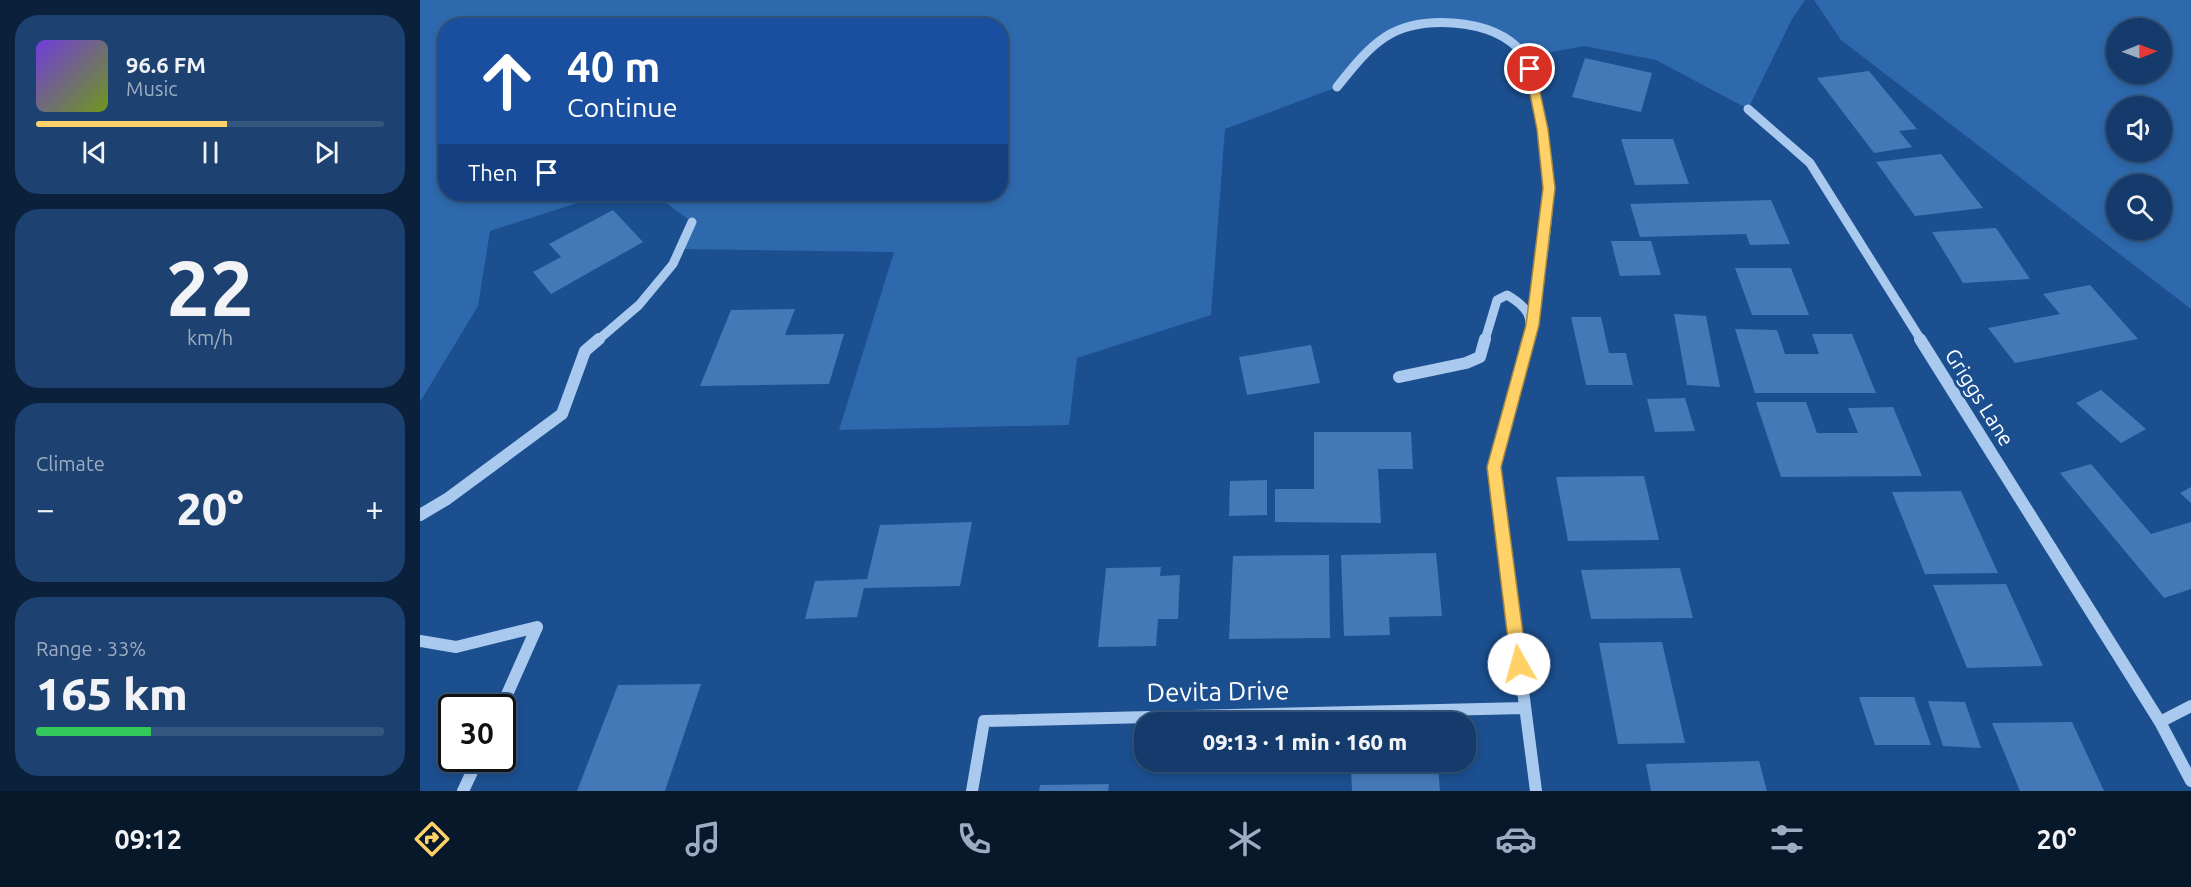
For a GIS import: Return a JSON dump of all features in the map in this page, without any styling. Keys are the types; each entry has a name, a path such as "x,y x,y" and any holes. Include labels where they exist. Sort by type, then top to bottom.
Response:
{"street":[{"path":"1337,87 1376,40 1391,30 1419,23 1468,24 1491,29 1509,39 1526,57 1534,80 1543,129 1549,188 1532,325 1494,467 1536,791"},
{"name":"Griggs Lane","path":"1748,108 1810,163 2160,722 2191,781"},
{"path":"420,515 447,499 562,414 585,351 639,305 673,264 692,222"},
{"path":"1399,377 1466,363 1480,357 1497,300 1507,295 1523,304 1532,325"},
{"path":"420,640 456,647 537,627 507,694"},
{"path":"2160,722 2191,706"},
{"name":"Devita Drive","path":"972,791 984,721 1524,708"},
{"path":"463,791 472,772"}],"shaded area":[{"path":"420,0 1805,0 1792,19 1748,109 1656,60 1584,46 1526,57 1509,39 1468,24 1391,30 1337,87 1225,129 1211,315 1077,358 1069,425 839,430 894,252 680,249 692,222 664,201 1008,201 1008,18 438,18 438,201 583,201 490,231 478,306 420,402"},
{"path":"1814,0 2191,0 2191,309 1841,40"}],"building":[{"path":"1585,58 1652,73 1641,112 1572,97"},
{"path":"1869,71 1917,129 1899,131 1912,147 1874,153 1817,78"},
{"path":"1621,139 1673,139 1689,184 1635,185"},
{"path":"1941,154 1983,208 1915,216 1876,162"},
{"path":"1771,200 1790,244 1750,245 1746,234 1640,237 1630,204"},
{"path":"613,210 643,242 551,294 533,272 561,257 549,244"},
{"path":"1996,228 2030,279 1963,283 1932,232"},
{"path":"1611,241 1651,241 1661,275 1620,276"},
{"path":"1735,268 1791,268 1809,315 1752,315"},
{"path":"2090,285 2138,339 2015,363 1988,328 2060,314 2043,294"},
{"path":"795,309 785,335 844,334 829,384 700,386 731,310"},
{"path":"1674,314 1706,316 1720,387 1687,385"},
{"path":"1571,317 1601,317 1609,353 1626,353 1633,385 1586,385"},
{"path":"1735,329 1777,330 1785,354 1819,354 1812,334 1852,334 1876,393 1755,393"},
{"path":"1311,345 1320,383 1247,395 1239,357"},
{"path":"2101,390 2146,429 2121,443 2076,403"},
{"path":"1685,398 1695,431 1655,432 1647,399"},
{"path":"1756,402 1806,402 1817,433 1858,433 1848,408 1893,407 1922,476 1781,477"},
{"path":"1314,432 1411,432 1413,469 1378,469 1381,523 1275,522 1275,489 1314,489"},
{"path":"2091,464 2151,534 2191,522 2191,589 2164,598 2060,473"},
{"path":"1644,476 1659,540 1568,541 1556,477"},
{"path":"1267,480 1267,515 1229,516 1230,481"},
{"path":"2191,487 2191,503 2180,493"},
{"path":"1961,491 1998,573 1925,574 1892,492"},
{"path":"972,522 960,586 864,588 857,617 805,619 815,581 867,579 880,525"},
{"path":"1436,553 1442,616 1389,617 1390,635 1344,636 1341,555"},
{"path":"1329,555 1330,638 1229,639 1233,556"},
{"path":"1161,567 1160,576 1180,575 1178,619 1158,619 1156,646 1098,647 1106,568"},
{"path":"1680,568 1693,618 1591,619 1581,570"},
{"path":"2006,584 2043,666 1967,668 1933,585"},
{"path":"1662,642 1685,743 1618,744 1599,643"},
{"path":"701,684 665,791 577,791 618,685"},
{"path":"1859,697 1914,697 1931,745 1875,745"},
{"path":"1928,701 1965,702 1981,748 1943,746"},
{"path":"2072,722 2104,791 2020,791 1992,723"},
{"path":"1759,761 1767,791 1651,791 1646,764"},
{"path":"1351,772 1438,772 1440,791 1352,791"},
{"path":"1109,784 1108,791 1039,791 1040,785"}],"route":[{"path":"1519,664 1494,467 1532,325 1549,188 1543,129 1530,69"}]}
